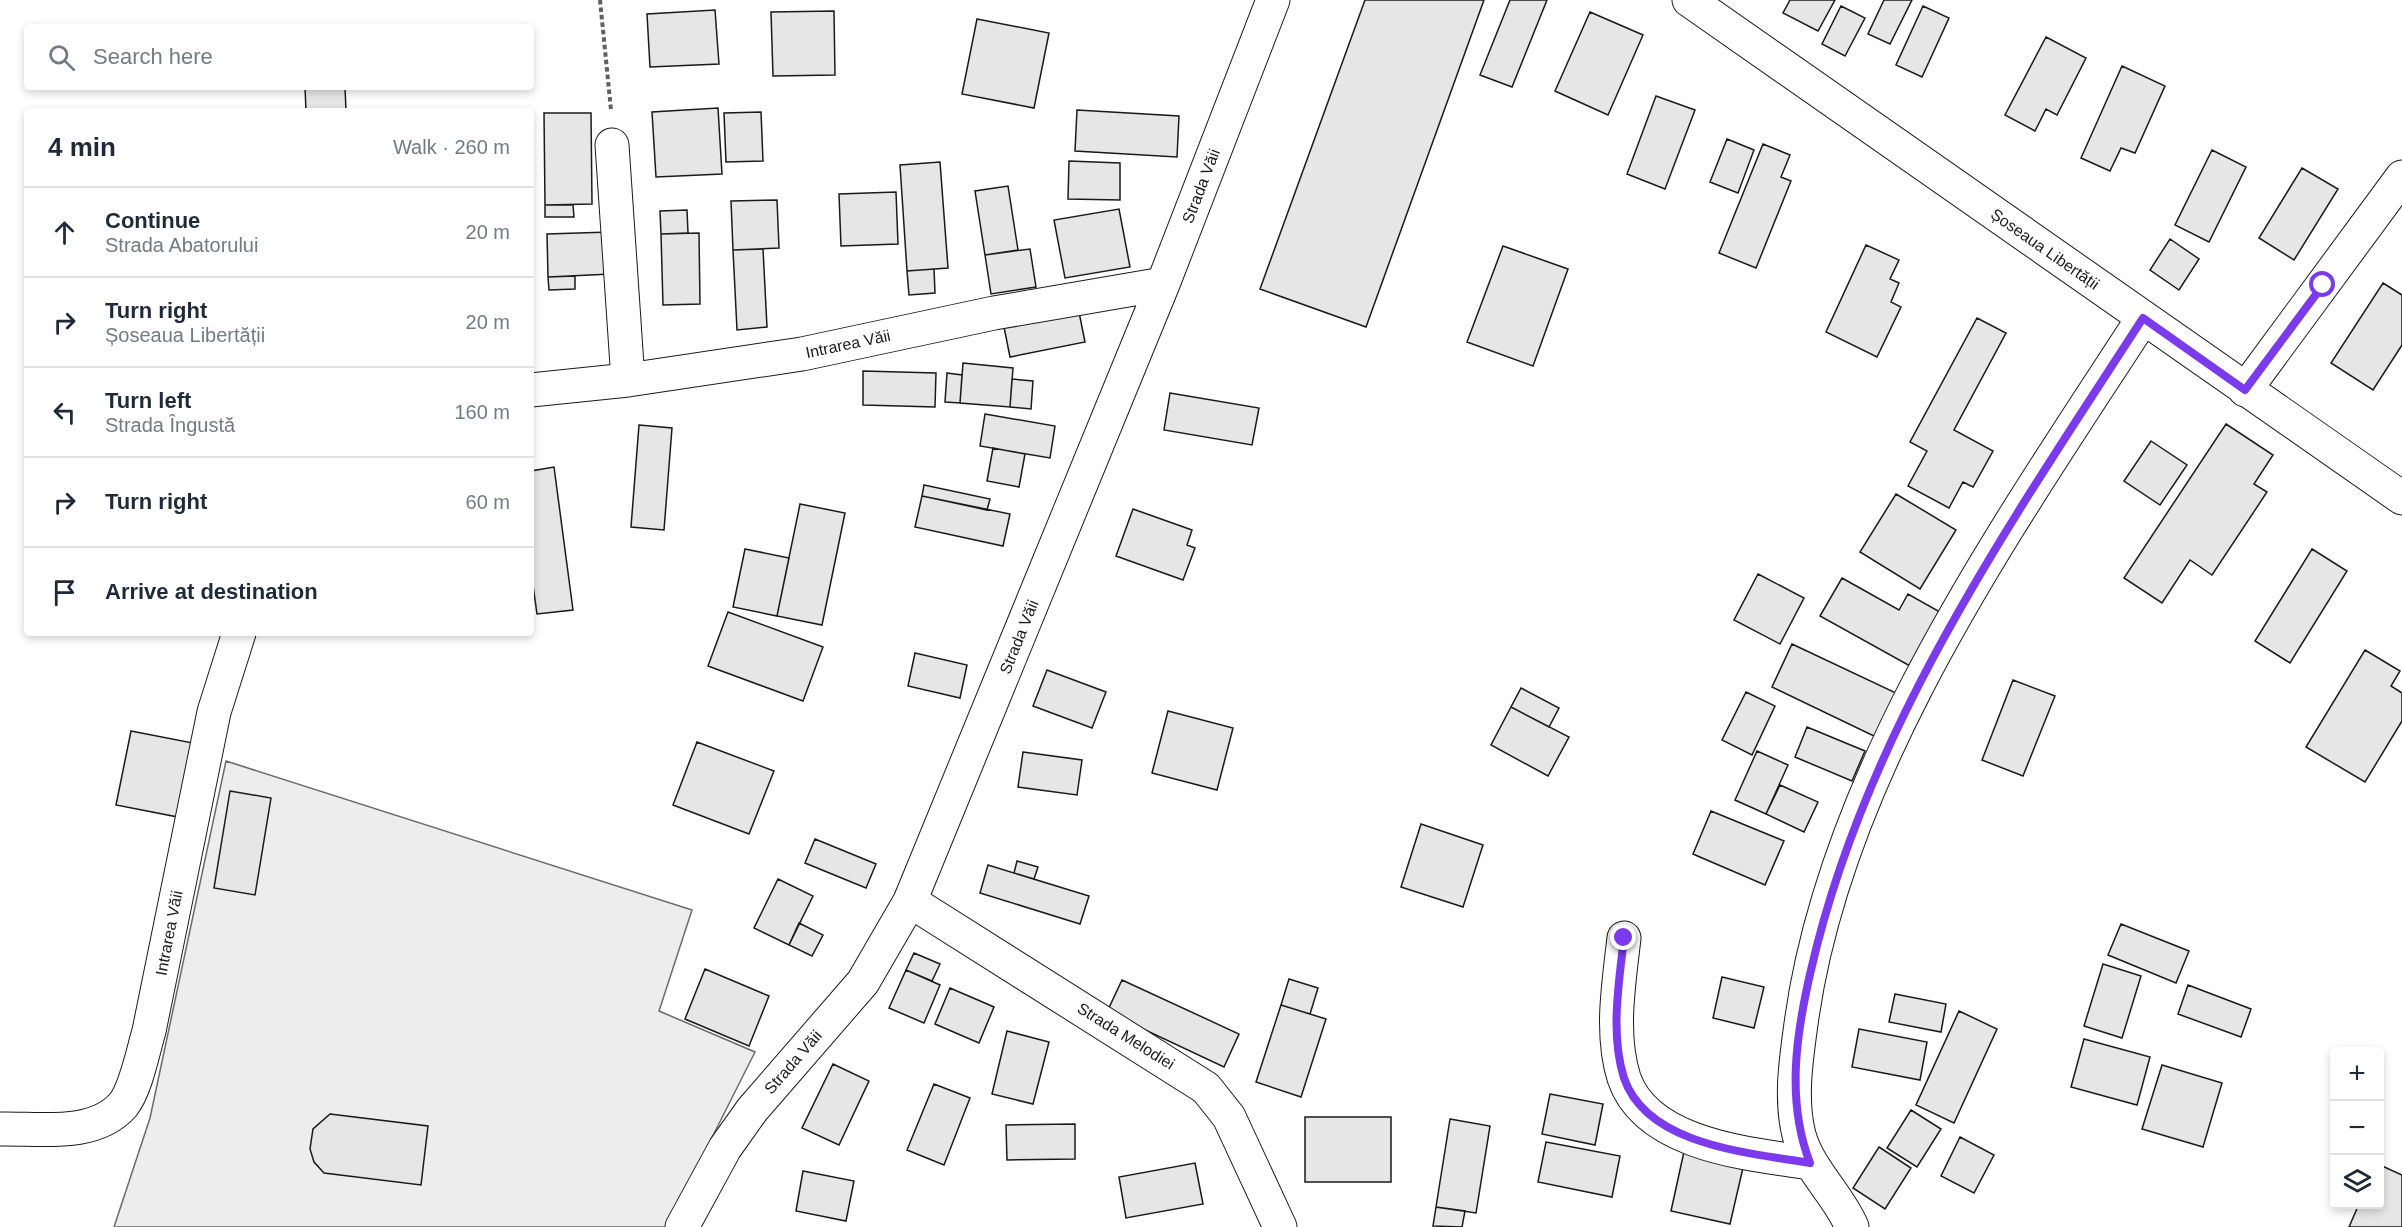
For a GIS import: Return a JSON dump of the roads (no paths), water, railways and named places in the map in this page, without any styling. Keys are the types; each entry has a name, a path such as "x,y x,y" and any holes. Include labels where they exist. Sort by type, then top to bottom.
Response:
{"street":[{"name":"Strada Văii","path":"682,1227 725,1148 752,1110 863,982 910,901 1163,284 1273,0"},
{"name":"Șoseaua Libertății","path":"1689,0 2402,498"},
{"path":"612,145 627,381"},
{"path":"2245,390 2402,177"},
{"name":"Intrarea Văii","path":"534,390 627,381 802,354 994,313 1163,284"},
{"path":"1852,1227 1810,1163 1799,1135 1795,1100 1796,1059 1804,999 1822,923 1864,800 1918,687 1991,556 2143,318"},
{"name":"Intrarea Văii","path":"0,1129 79,1127 102,1121 124,1104 135,1079 148,1031 214,712 238,636"},
{"name":"Strada Melodiei","path":"910,901 1206,1088 1229,1117 1280,1227"},
{"path":"1624,938 1619,981 1620,1057 1625,1079 1641,1107 1653,1117 1690,1138 1726,1149 1810,1163"}]}
